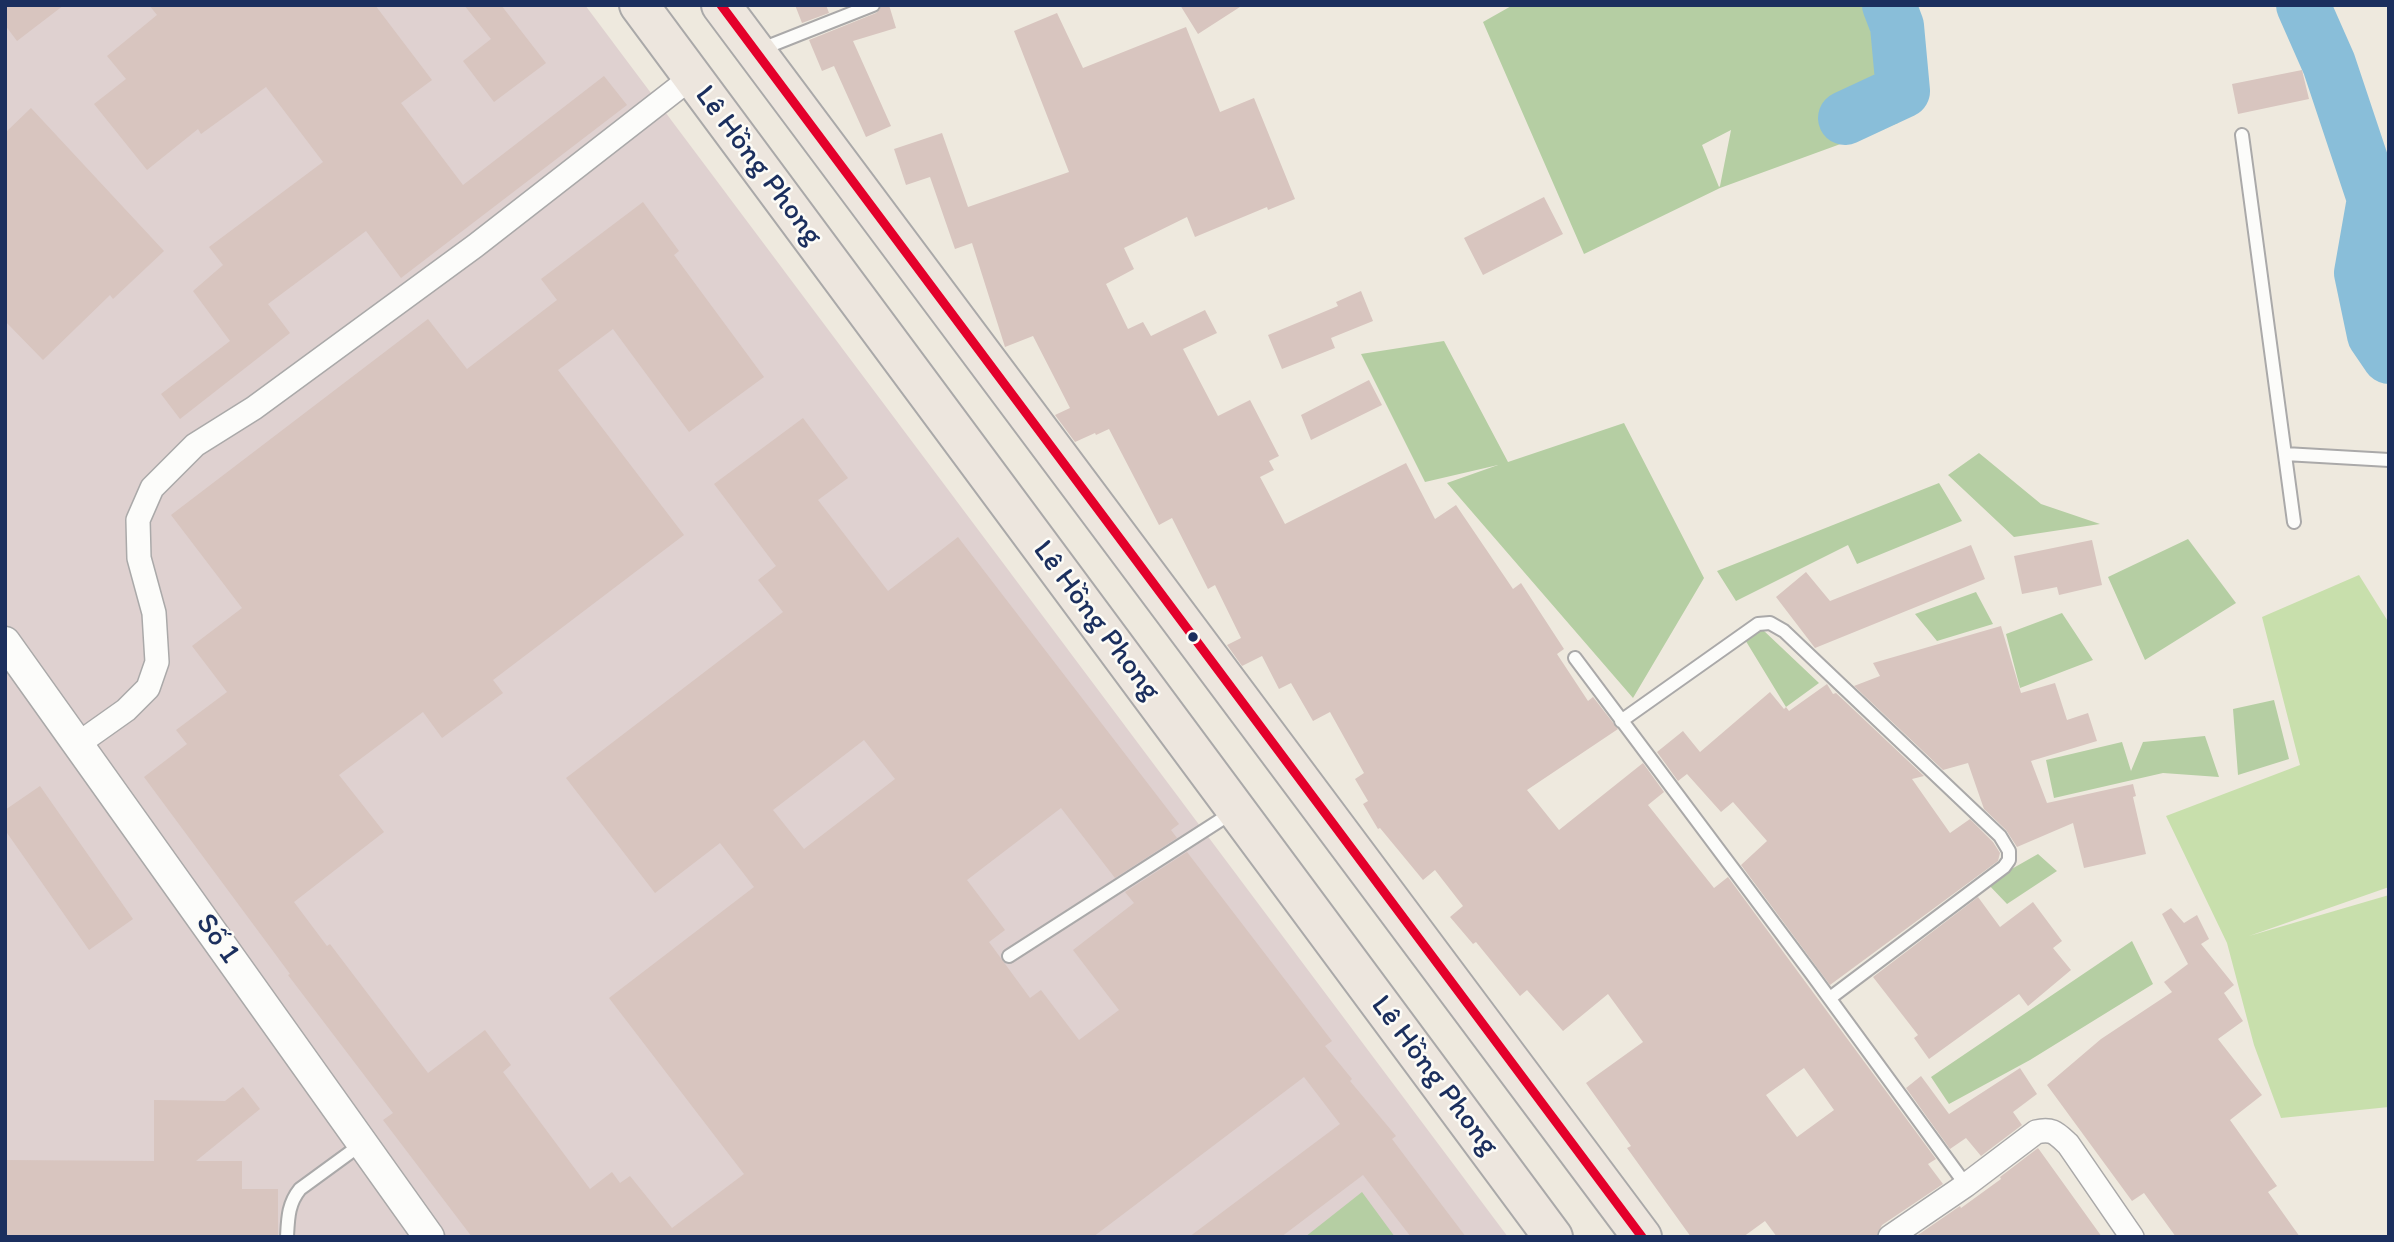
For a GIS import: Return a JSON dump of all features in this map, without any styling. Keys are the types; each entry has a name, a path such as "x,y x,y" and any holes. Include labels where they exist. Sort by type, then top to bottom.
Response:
{"highway":[{"name":"Lê Hồng Phong","path":"639,5 1553,1237"},
{"path":"721,5 1642,1237"}],"street":[{"path":"78,744 125,710 148,688 157,662 154,613 138,545 138,520 152,488 195,445 254,408 475,246 692,77"},
{"name":"Số 1","path":"5,642 429,1237"},
{"path":"1890,1237 1966,1185 2036,1132 2046,1130 2057,1134 2068,1144 2132,1237"}],"lane":[{"path":"756,51 873,5"},
{"path":"2242,135 2294,522"},
{"path":"2285,454 2389,460"},
{"path":"1621,721 1758,624 1770,623 1784,631 2000,836 2009,851 2009,860 2004,867 1830,998"},
{"path":"1575,658 1830,998 1966,1185"},
{"path":"1009,956 1237,810"},
{"path":"287,1237 289,1208 294,1196 363,1143"}],"shaded area":[{"path":"5,5 585,5 1508,1237 5,1237"}],"green space":[{"path":"1513,5 1863,5 1898,123 1720,188 1584,254 1483,22","holes":["1731,130 1720,186 1702,145"]},
{"path":"1444,341 1508,462 1624,423 1704,578 1633,698 1447,483 1498,465 1425,482 1361,354"},
{"path":"1979,453 2041,504 2100,524 2014,537 1948,475"},
{"path":"1939,483 1962,521 1857,564 1848,545 1736,601 1717,571"},
{"path":"2188,539 2236,603 2145,660 2108,577"},
{"path":"2359,575 2389,623 2389,887 2249,936 2389,895 2389,1107 2281,1118 2254,1045 2227,943 2166,816 2300,765 2262,617"},
{"path":"1976,592 1993,624 1937,641 1915,614"},
{"path":"2062,613 2093,660 2020,688 2006,634"},
{"path":"1763,630 1819,683 1786,707 1744,638"},
{"path":"2274,700 2289,759 2238,775 2233,709"},
{"path":"2205,736 2219,777 2163,773 2054,798 2046,760 2122,742 2131,771 2143,742"},
{"path":"2038,854 2057,871 2007,904 1987,883"},
{"path":"2132,941 2153,984 2030,1060 1949,1104 1931,1077"},
{"path":"1362,1192 1395,1237 1305,1237"}],"building":[{"path":"5,5 64,5 17,41 5,25"},
{"path":"149,5 375,5 432,80 401,103 463,185 604,76 627,105 401,278 366,231 268,304 290,333 180,419 161,394 230,341 193,291 223,265 209,247 323,162 266,87 201,134 198,129 147,170 94,104 126,79 107,56 157,15"},
{"path":"464,5 501,5 546,63 494,102 463,61 491,39"},
{"path":"795,5 826,5 829,13 802,23"},
{"path":"889,5 896,28 853,41 891,126 866,137 834,66 822,71 809,40 876,13 882,6"},
{"path":"1180,5 1243,5 1198,34"},
{"path":"1057,13 1083,68 1186,27 1220,112 1254,98 1295,199 1268,210 1267,207 1195,237 1187,217 1124,248 1134,269 1106,284 1128,329 1143,322 1151,336 1205,310 1217,333 1183,349 1218,416 1250,400 1279,456 1269,461 1274,470 1260,477 1285,524 1406,463 1435,519 1456,505 1513,589 1521,583 1564,649 1557,654 1588,701 1593,697 1618,729 1527,790 1559,830 1643,763 1664,792 1648,805 1714,888 1728,877 1936,1159 1928,1164 1943,1184 1882,1225 1876,1237 1777,1237 1765,1221 1743,1237 1691,1237 1627,1148 1631,1146 1586,1083 1643,1042 1608,994 1563,1031 1527,990 1520,996 1476,942 1473,944 1450,917 1463,906 1435,870 1423,880 1380,828 1378,829 1363,804 1368,801 1355,779 1364,773 1330,712 1313,721 1291,683 1279,689 1262,656 1242,666 1227,645 1241,638 1215,585 1208,589 1172,518 1159,525 1109,429 1075,442 1055,415 1070,408 1033,336 1005,347 972,243 955,249 930,177 906,185 894,149 942,133 968,207 1069,172 1014,31","holes":["1804,1068 1834,1110 1797,1137 1766,1095"]},
{"path":"2302,70 2309,99 2238,114 2232,84"},
{"path":"31,108 164,251 113,299 110,295 43,360 5,321 5,133"},
{"path":"1544,197 1563,234 1483,275 1464,238"},
{"path":"643,202 679,251 674,255 764,377 689,432 613,329 558,370 684,535 493,680 503,693 442,738 423,712 339,775 384,832 294,902 327,946 330,944 428,1073 485,1030 511,1065 503,1072 590,1189 612,1172 620,1183 630,1176 672,1228 744,1174 609,998 754,887 720,843 655,893 566,778 783,612 758,580 776,566 714,484 803,418 848,478 818,500 888,591 958,537 1179,824 1171,830 1177,838 1115,878 1061,808 967,880 1005,930 989,942 1030,998 1041,990 1079,1040 1119,1010 1073,950 1134,903 1125,892 1187,852 1332,1041 1325,1046 1396,1136 1392,1139 1466,1237 1411,1237 1363,1175 1281,1237 1189,1237 1340,1124 1304,1077 1093,1237 472,1237 383,1120 393,1113 288,975 290,974 144,777 187,744 176,730 227,692 192,646 242,608 171,515 428,319 467,369 557,300 541,279","holes":["864,740 895,779 804,849 773,810"]},
{"path":"1361,291 1373,321 1331,338 1335,348 1282,369 1268,335 1338,306 1336,302"},
{"path":"1369,380 1382,405 1311,440 1301,415"},
{"path":"2092,540 2102,585 2059,595 2057,587 2022,594 2014,556"},
{"path":"1971,545 1985,579 1815,648 1776,597 1806,572 1830,601"},
{"path":"2001,626 2021,693 2055,683 2067,720 2088,713 2097,741 2031,761 2047,803 2133,784 2136,796 2133,797 2146,854 2084,868 2073,823 2017,847 2006,830 1984,809 1968,763 1943,770 1854,686 1880,676 1873,663"},
{"path":"1827,684 1833,694 1836,693 1924,776 1912,779 1950,833 1970,819 2000,853 1998,861 1830,985 1741,865 1767,841 1733,802 1721,812 1687,774 1678,781 1657,752 1683,731 1700,752 1770,692 1784,709 1786,707 1789,711"},
{"path":"40,786 133,919 89,950 5,830 5,810"},
{"path":"1978,897 2000,927 2033,902 2062,941 2053,948 2071,970 2028,1006 2019,994 1929,1059 1914,1038 1918,1035 1873,977"},
{"path":"2171,908 2184,923 2197,915 2209,939 2201,944 2234,985 2224,993 2243,1021 2218,1039 2262,1095 2230,1120 2277,1186 2268,1192 2300,1237 2176,1237 2144,1193 2132,1201 2047,1085 2101,1039 2172,992 2164,982 2188,964 2162,914"},
{"path":"2020,1068 2037,1094 2013,1112 2022,1125 1981,1156 1966,1138 1950,1149 1906,1088 1921,1076 1949,1114"},
{"path":"243,1087 260,1109 196,1161 242,1161 242,1189 278,1189 278,1237 5,1237 5,1160 154,1161 154,1100 225,1101"},
{"path":"2038,1148 2102,1237 1915,1237 1960,1206 1961,1208"}],"waterway":[{"path":"1845,118 1903,91 1897,26 1889,5"},
{"path":"2303,5 2329,64 2374,199 2389,208"},
{"path":"2374,199 2361,273 2374,335 2389,357"}],"transit line":[{"path":"721,5 1642,1237"}]}
